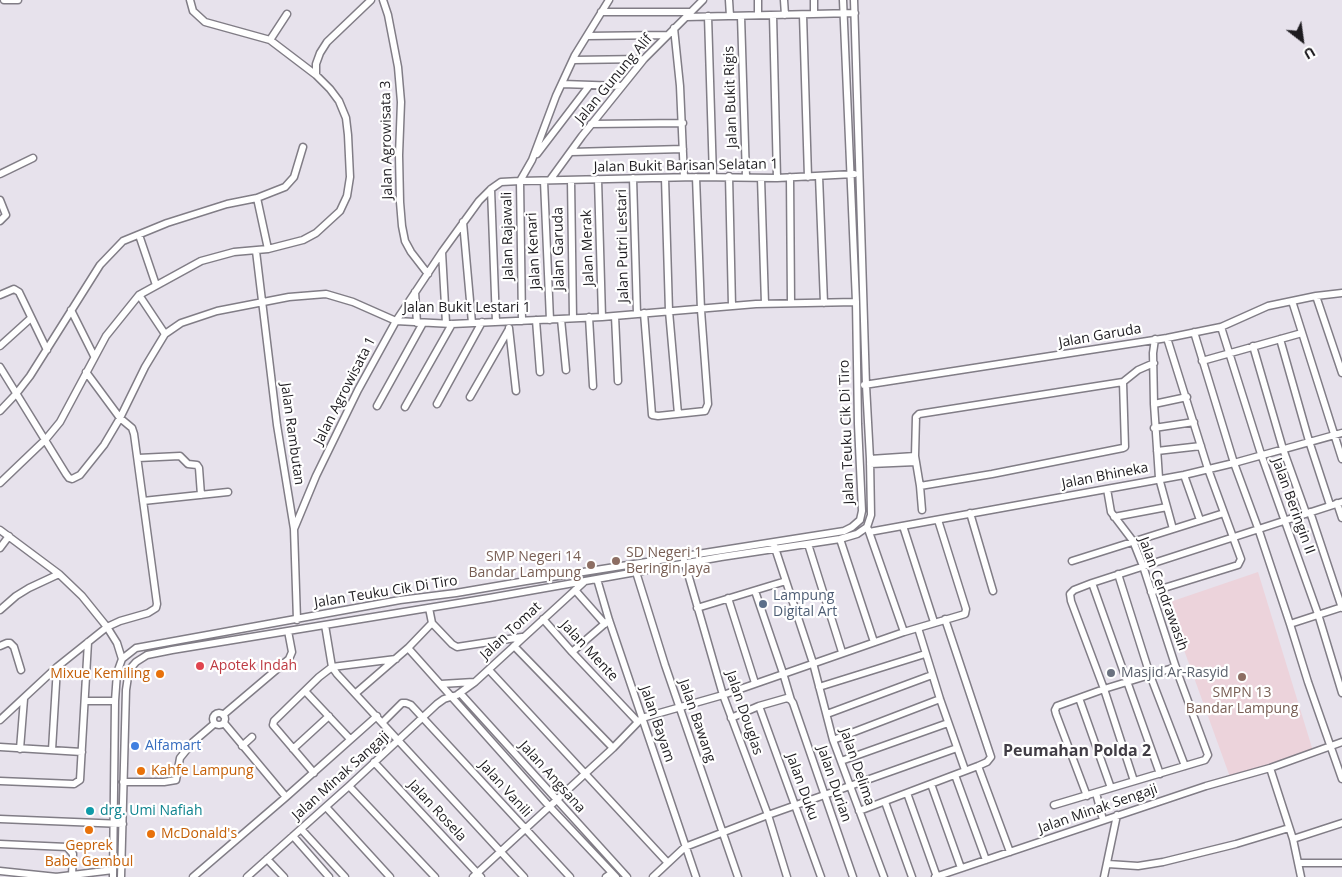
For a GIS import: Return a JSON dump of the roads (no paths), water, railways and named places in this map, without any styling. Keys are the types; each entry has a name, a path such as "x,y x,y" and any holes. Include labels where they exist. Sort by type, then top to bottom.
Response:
{"street":[{"path":"4,0 18,0"},
{"path":"0,482 46,439 60,422 106,336 139,295 201,262 234,252 268,250 303,240 316,234 340,211 347,196 350,171 346,118 339,101 330,89 316,75 270,40 205,22 193,11 190,0"},
{"path":"316,75 316,64 327,42 371,0"},
{"name":"Jalan Agrowisata 3","path":"382,0 388,15 398,67 400,102 399,183 402,226 411,252 428,274"},
{"path":"532,160 573,60 609,0"},
{"name":"Jalan Gunung Alif","path":"547,181 644,59 703,0"},
{"path":"729,0 730,16"},
{"path":"758,0 758,15"},
{"path":"784,0 785,15"},
{"path":"814,0 814,14"},
{"name":"Jalan Teuku Cik Di Tiro","path":"122,659 132,651 150,644 297,620 372,605 566,575 684,560 774,545 844,531 860,520 862,511 856,302 844,0"},
{"name":"Jalan Teuku Cik Di Tiro","path":"774,545 808,544 857,534 868,529 871,515 854,0"},
{"path":"602,12 708,16 854,13"},
{"path":"270,40 287,14"},
{"path":"773,15 777,178"},
{"path":"803,15 808,177"},
{"path":"708,16 713,177"},
{"name":"Jalan Bukit Rigis","path":"741,16 746,177"},
{"path":"674,28 683,123 684,177"},
{"path":"587,36 667,35"},
{"path":"573,60 644,59"},
{"path":"562,84 622,86"},
{"path":"520,181 532,160 588,86"},
{"path":"592,124 683,123"},
{"path":"0,411 16,394 47,350 100,265 123,241 167,223 227,204 257,198 285,187 294,177 303,147"},
{"path":"571,152 683,149"},
{"path":"0,174 33,158"},
{"name":"Jalan Bukit Barisan Selatan 1","path":"491,189 501,182 520,181 729,176 777,178 861,173"},
{"path":"729,176 732,306"},
{"path":"819,176 824,303"},
{"path":"665,178 669,311 678,414 705,411 708,404 701,310 696,177"},
{"path":"790,177 791,303"},
{"name":"Jalan Putri Lestari","path":"633,178 641,314 651,412 654,416 678,414"},
{"path":"761,178 765,304"},
{"name":"Jalan Merak","path":"598,179 602,317"},
{"name":"Jalan Garuda","path":"571,180 573,318"},
{"name":"Jalan Rajawali","path":"520,181 522,321"},
{"name":"Jalan Kenari","path":"547,181 550,320"},
{"path":"491,189 496,322"},
{"name":"Jalan Agrowisata 1","path":"294,529 316,476 358,390 396,321 463,222 491,189"},
{"path":"257,198 268,250"},
{"path":"0,200 6,215 0,221"},
{"path":"463,222 472,323"},
{"path":"139,235 156,285"},
{"name":"Jalan Rambutan","path":"256,251 277,425 294,529 297,620"},
{"path":"405,407 449,324 442,252"},
{"path":"0,295 14,289 19,292 47,350"},
{"path":"377,406 420,323 415,292"},
{"name":"Jalan Garuda","path":"858,386 1168,338 1222,327 1268,306 1316,296 1342,293"},
{"name":"Jalan Bukit Lestari 1","path":"165,334 181,323 217,311 311,294 326,294 353,302 396,321 449,324 496,322 510,325 522,321 701,310 732,306 856,302"},
{"path":"0,367 66,474 72,479 80,475 104,445 120,418 145,366 165,334 139,295"},
{"path":"1316,296 1342,373"},
{"path":"1292,301 1342,459"},
{"path":"71,310 94,356"},
{"path":"615,316 618,381"},
{"path":"589,317 593,386"},
{"path":"0,346 31,318"},
{"path":"561,319 566,370"},
{"path":"536,320 540,372"},
{"path":"437,404 482,322"},
{"path":"510,325 516,391"},
{"path":"470,397 510,325"},
{"name":"Jalan Beringin II","path":"1222,327 1262,454 1318,614 1342,693"},
{"path":"1194,332 1234,463 1290,624 1329,746 1342,779"},
{"path":"1202,361 1302,333"},
{"path":"1151,592 1238,565 1241,559 1208,469 1168,338"},
{"path":"1280,338 1309,441 1342,518"},
{"path":"1155,339 1154,428 1159,478 1173,529"},
{"path":"1252,346 1283,448 1342,607 1290,624"},
{"path":"922,510 915,459 916,417 922,412 981,405 1123,382 1138,370 1154,363"},
{"path":"0,720 57,667 107,627 148,613 156,608 157,604 138,458 132,428 120,418 86,372"},
{"path":"920,486 992,474 1125,447 1123,382"},
{"path":"1154,404 1186,397"},
{"path":"1154,428 1194,422"},
{"name":"Jalan Bhineka","path":"868,529 903,526 1159,478 1184,475 1342,433"},
{"path":"1157,451 1201,446"},
{"path":"138,458 180,456 188,464 197,465 199,468 201,495"},
{"path":"870,462 915,459"},
{"path":"1184,475 1200,520"},
{"name":"Jalan Cendrawasih","path":"1054,806 1205,760 1208,755 1176,667 1143,566 1133,541 1114,517 1107,488"},
{"path":"143,501 228,492"},
{"path":"1134,781 1070,594 1074,590 1118,574 1337,503"},
{"path":"1114,517 1167,507"},
{"path":"970,513 993,591"},
{"path":"1072,561 1224,513"},
{"path":"640,720 723,695 842,652 934,622 962,615 966,612 938,520"},
{"path":"903,526 934,622"},
{"path":"868,529 904,632"},
{"path":"0,530 59,574 82,596 107,627 117,643 122,659 118,673 116,700 113,873 56,877 0,871"},
{"path":"0,548 9,536"},
{"path":"840,539 874,642"},
{"path":"808,544 842,652"},
{"name":"Jalan Delima","path":"774,545 813,663 834,740 884,877"},
{"name":"Jalan Teuku Cik Di Tiro","path":"121,877 126,690 129,670 136,662 147,655 254,636 464,605 461,603 636,572 684,560"},
{"name":"Jalan Douglas","path":"684,560 723,695 768,815 787,877"},
{"name":"Jalan Bawang","path":"636,572 738,877"},
{"path":"0,610 29,588 59,574"},
{"path":"1118,574 1150,674 1185,766"},
{"path":"566,575 567,584"},
{"name":"Jalan Bayam","path":"597,579 607,622 696,877"},
{"path":"697,608 786,580"},
{"name":"Jalan Tomat","path":"453,697 489,670 585,581"},
{"path":"1092,583 1160,774"},
{"path":"572,652 607,622 575,590"},
{"name":"Jalan Durian","path":"755,591 853,877"},
{"path":"456,593 461,603"},
{"path":"728,598 755,683"},
{"path":"429,609 432,623 452,644 457,646 524,637"},
{"name":"Jalan Mente","path":"543,619 572,652 640,720"},
{"path":"859,811 978,766 989,760 991,754 945,619"},
{"path":"356,693 408,648 432,623"},
{"path":"325,626 332,667 524,877"},
{"path":"253,627 250,628 249,633 254,636"},
{"path":"918,628 932,676 965,770"},
{"path":"229,631 235,635 231,641"},
{"path":"223,715 289,659 292,652 288,631"},
{"path":"0,782 74,784 78,782 81,777 88,642"},
{"path":"0,646 7,643 14,646 21,670"},
{"path":"117,643 132,651"},
{"path":"514,646 613,748"},
{"path":"408,648 549,806 614,875 606,877"},
{"path":"819,687 926,654"},
{"path":"314,773 273,723 319,677 332,667 396,659"},
{"path":"52,750 57,667"},
{"path":"1087,796 1055,710 1062,703 1176,667"},
{"path":"489,670 668,862"},
{"path":"827,714 932,676"},
{"path":"441,684 475,682"},
{"path":"305,691 350,739"},
{"name":"Jalan Angsana","path":"460,693 627,877"},
{"name":"Jalan Minak Sangaji","path":"247,877 440,702 453,697"},
{"path":"731,718 759,706 787,698 791,700"},
{"path":"1079,698 1111,788"},
{"path":"20,749 24,699"},
{"path":"834,740 940,699"},
{"path":"85,701 116,700"},
{"name":"Jalan Vanili","path":"383,722 402,703 411,705 570,877"},
{"name":"Jalan Duku","path":"759,706 821,877"},
{"path":"214,724 214,716 218,713 223,715"},
{"path":"223,715 225,718 224,723 286,797"},
{"path":"293,749 329,716"},
{"path":"194,877 202,874 377,716"},
{"name":"Jalan Angsana","path":"477,876 524,829 613,748 640,720"},
{"path":"123,782 164,782 176,780 177,764 193,742 214,724 224,723"},
{"path":"841,761 948,723"},
{"path":"242,746 252,737"},
{"name":"Jalan Minak Sengaji","path":"936,877 1117,815 1206,786 1270,768 1342,742"},
{"path":"115,743 125,743"},
{"path":"0,748 82,752"},
{"path":"653,877 685,846 957,748"},
{"name":"Jalan Rosela","path":"374,762 477,876"},
{"path":"978,766 1010,852"},
{"path":"1270,768 1290,828 1301,877"},
{"path":"954,775 986,860"},
{"path":"931,784 961,868"},
{"path":"349,786 435,877"},
{"path":"907,793 936,877"},
{"path":"1096,793 1103,820"},
{"path":"885,802 912,877"},
{"path":"326,807 390,877"},
{"path":"1104,877 1117,815"},
{"path":"0,819 123,824"},
{"path":"1293,839 1342,823"},
{"path":"301,828 345,877"},
{"path":"1108,864 1138,866 1163,862 1290,828"},
{"path":"293,836 329,877"},
{"path":"0,844 68,847 73,854 72,875"},
{"path":"267,859 284,877"},
{"path":"1299,863 1342,863"}],"place":[{"name":"SD Negeri 1 Beringin Jaya","path":"616,561"},
{"name":"SMP Negeri 14 Bandar Lampung","path":"591,565"},
{"name":"Lampung Digital Art","path":"763,604"},
{"name":"Apotek Indah","path":"200,666"},
{"name":"Masjid Ar-Rasyid","path":"1111,673"},
{"name":"Mixue Kemiling","path":"160,674"},
{"name":"SMPN 13 Bandar Lampung","path":"1242,677"},
{"name":"Alfamart","path":"135,746"},
{"name":"Kahfe Lampung","path":"141,771"},
{"name":"drg. Umi Nafiah","path":"90,811"},
{"name":"Geprek Babe Gembul","path":"89,830"},
{"name":"McDonald's","path":"151,834"}],"district":[{"name":"Peumahan Polda 2","path":"1077,751"}]}
